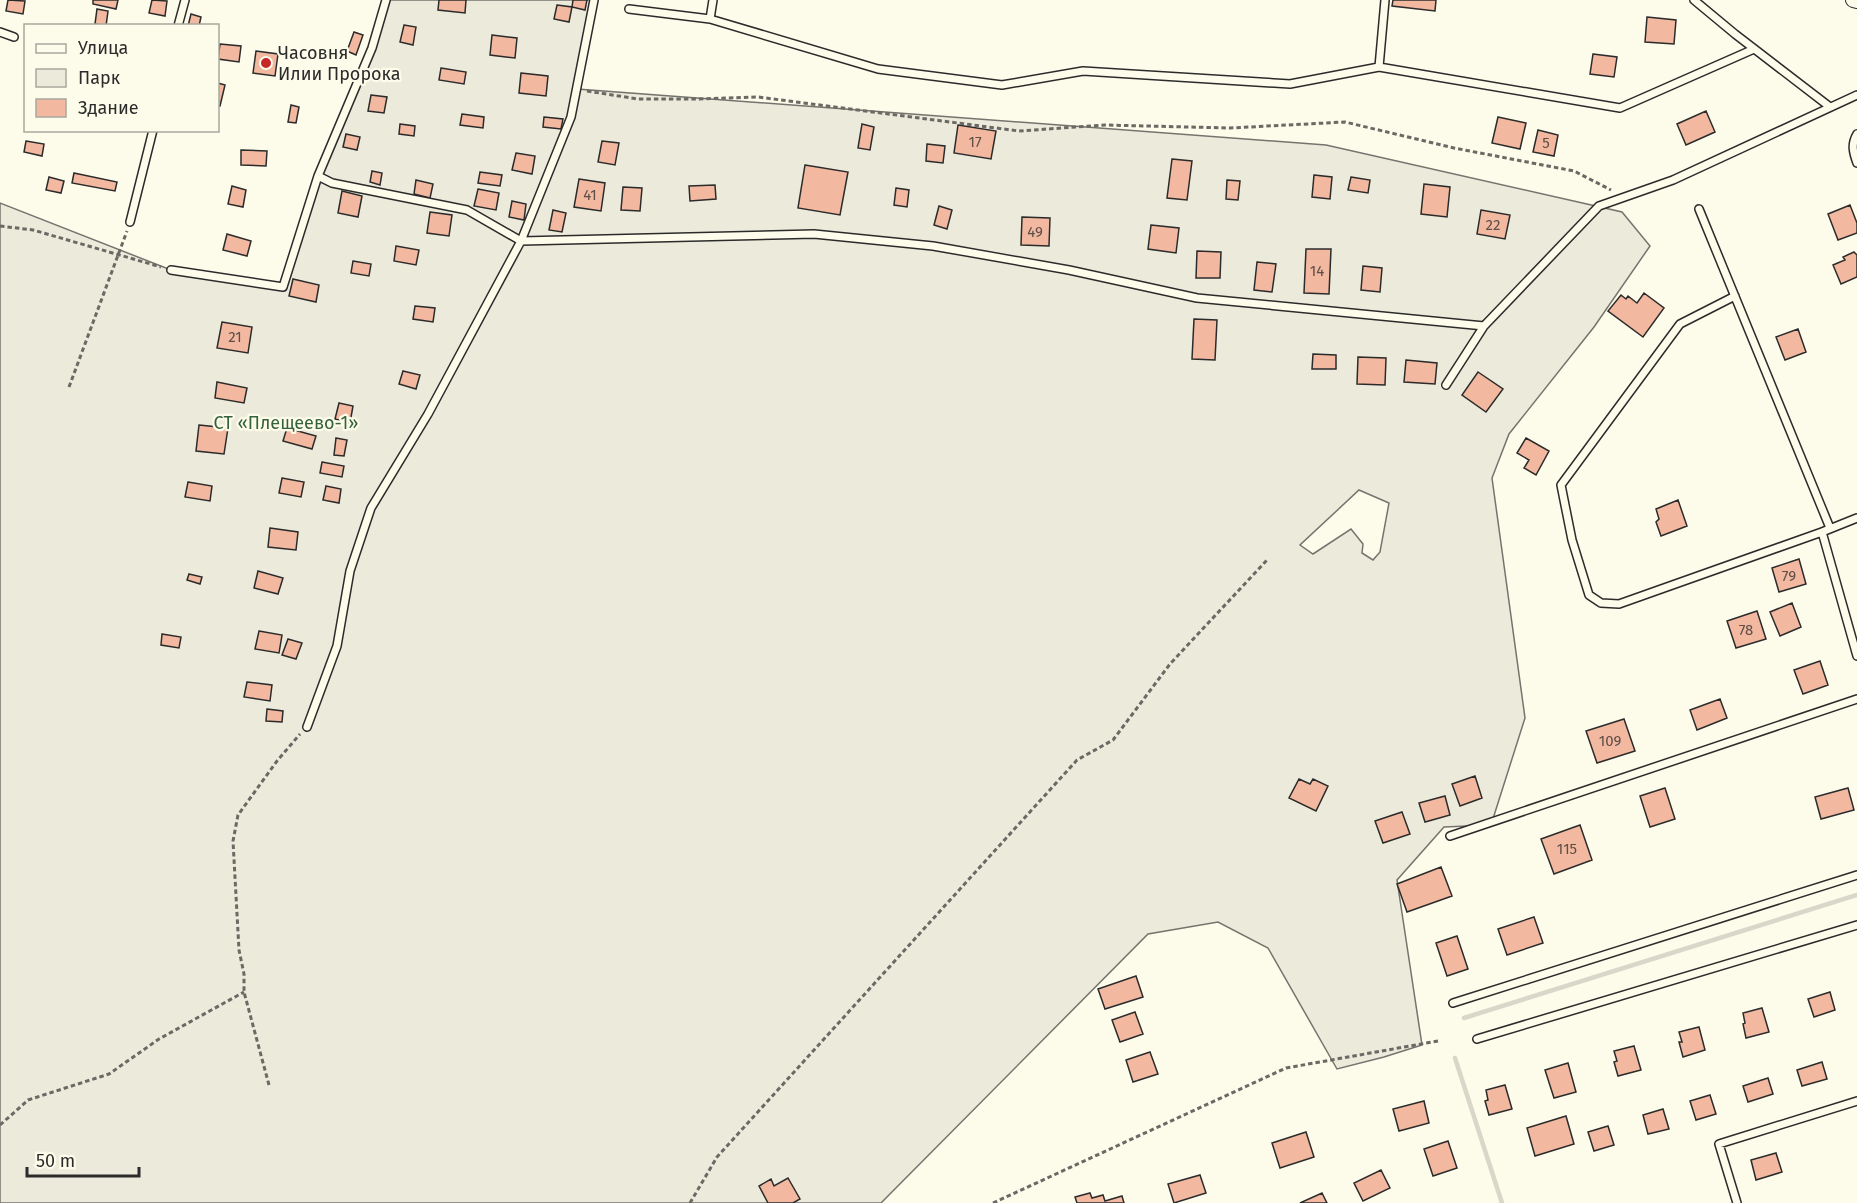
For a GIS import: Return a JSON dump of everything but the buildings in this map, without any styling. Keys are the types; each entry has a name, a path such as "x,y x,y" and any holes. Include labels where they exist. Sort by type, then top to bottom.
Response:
{"street":[{"path":"1852,0 1857,1"}],"lane":[{"path":"179,24 185,0"},
{"path":"171,270 283,287 318,176 372,48 386,0"},
{"path":"307,727 337,646 350,571 371,508 428,414 521,241 571,117 594,0"},
{"path":"711,19 713,0"},
{"path":"1379,67 1385,0"},
{"path":"1694,0 1830,107"},
{"path":"629,9 711,19 878,69 1002,85 1083,71 1290,84 1379,67 1620,108 1754,48"},
{"path":"0,32 14,37"},
{"path":"1446,385 1484,326 1599,206 1672,180 1857,95"},
{"path":"130,222 152,132"},
{"path":"1857,134 1852,152 1857,163"},
{"path":"318,176 332,183 467,210 521,241 813,234 933,246 1069,270 1197,298 1484,326"},
{"path":"1699,209 1830,528"},
{"path":"1735,296 1680,324 1561,485 1572,540 1589,596 1601,603 1619,604 1857,518"},
{"path":"1822,531 1857,656"},
{"path":"1450,836 1857,699"},
{"path":"1453,1003 1857,875"},
{"path":"1477,1039 1857,925"},
{"path":"1737,1203 1719,1144 1857,1101"}],"path":[{"path":"576,89 638,99 758,97 1019,131 1106,125 1230,128 1345,122 1454,148 1574,171 1624,196"},
{"path":"69,387 130,222"},
{"path":"0,226 33,230 171,270"},
{"path":"690,1203 717,1157 1077,760 1113,740 1170,664 1267,561"},
{"path":"269,1084 244,992 244,974 239,950 233,841 238,815 277,761 307,727"},
{"path":"0,1125 28,1100 109,1074 159,1039 244,992"},
{"path":"993,1203 1286,1068 1438,1041"}],"green space":[{"name":"СТ «Плещеево-1»","path":"386,0 594,0 577,89 1326,145 1622,212 1650,246 1594,327 1509,434 1492,478 1525,718 1491,825 1444,827 1397,880 1422,1045 1337,1069 1268,948 1218,922 1148,934 881,1203 0,1203 0,203 171,270 282,287 318,176 372,48","holes":["1359,490 1389,503 1380,552 1373,560 1362,553 1363,544 1351,529 1313,554 1300,545"]}],"waterway":[{"path":"1464,1018 1857,895"},
{"path":"1455,1058 1502,1203"}],"place":[{"name":"Часовня Илии Пророка","path":"266,63"}]}
